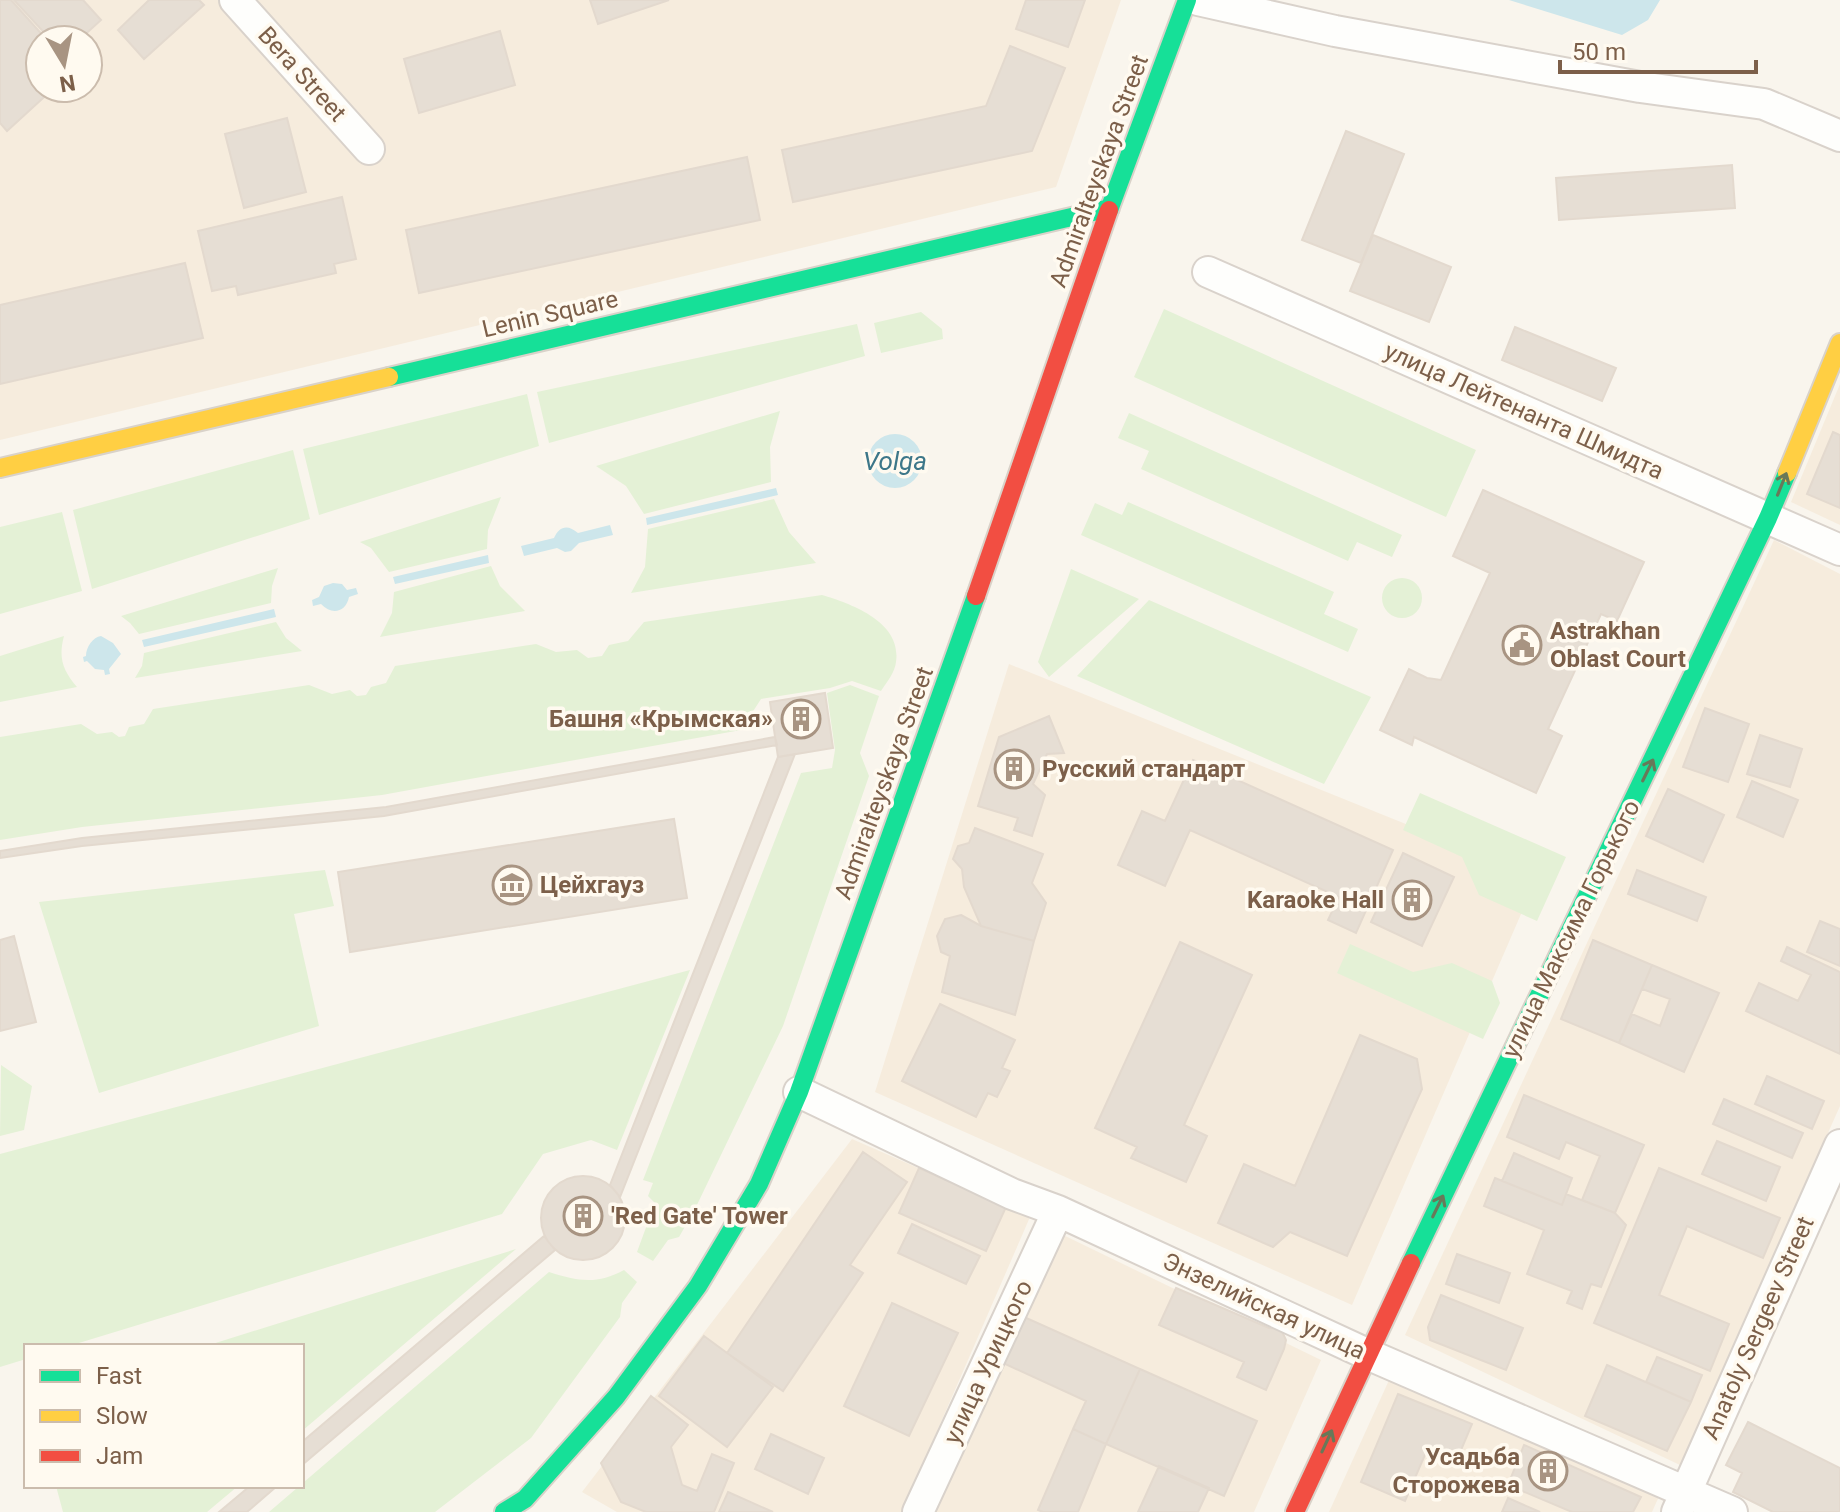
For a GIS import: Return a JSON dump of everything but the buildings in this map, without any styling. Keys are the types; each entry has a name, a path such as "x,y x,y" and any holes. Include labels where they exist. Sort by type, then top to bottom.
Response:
{"main road":[{"name":"Admiralteyskaya Street","path":"517,1508 616,1397 698,1286 759,1184 799,1092 918,763 1110,208 1187,0"},
{"name":"Lenin Square","path":"0,468 1110,208"},
{"name":"улица Максима Горького","path":"1295,1512 1367,1354 1768,518 1840,343"}],"street":[{"name":"Bera Street","path":"235,0 369,149"},
{"path":"1198,0 1335,31 1640,87 1764,104 1840,136"},
{"name":"улица Лейтенанта Шмидта","path":"1208,272 1840,550"},
{"name":"Энзелийская улица","path":"799,1092 1012,1194 1058,1211 1682,1501 1732,1512"},
{"name":"Anatoly Sergeev Street","path":"1682,1501 1840,1145"},
{"name":"улица Урицкого","path":"918,1512 1058,1211"},
{"path":"517,1508 552,1512"}],"shaded area":[{"path":"0,0 1121,0 1056,187 0,440"},
{"path":"1840,384 1840,525 1791,502"},
{"path":"1774,540 1840,574 1840,1106 1680,1465 1405,1335"},
{"path":"1009,664 1537,877 1352,1305 875,1092"},
{"path":"852,1139 1030,1217 902,1512 617,1512 582,1492"},
{"path":"1057,1232 1321,1360 1254,1512 929,1512"},
{"path":"1390,1378 1661,1492 1652,1512 1329,1512"}],"green space":[{"path":"1164,309 1476,450 1446,517 1134,377"},
{"path":"921,312 942,329 943,339 881,353 874,323"},
{"path":"857,324 865,356 549,443 537,392"},
{"path":"527,394 539,446 319,515 303,449"},
{"path":"780,411 770,447 771,482 644,514 626,486 596,466"},
{"path":"1129,413 1402,535 1392,557 1357,542 1348,561 1141,469 1149,451 1118,438"},
{"path":"293,450 310,519 92,589 73,510"},
{"path":"501,497 488,530 487,549 389,572 371,548 360,542"},
{"path":"774,499 789,532 816,563 631,593 645,567 648,529"},
{"path":"1128,502 1334,592 1324,614 1358,629 1348,652 1081,535 1095,503 1122,515"},
{"path":"62,512 82,591 0,614 0,527"},
{"path":"491,566 500,586 525,611 380,637 392,613 394,592"},
{"path":"278,568 271,603 139,634 121,616"},
{"path":"1071,569 1139,599 1049,677 1038,662"},
{"path":"1402,578 1416,584 1422,598 1416,612 1402,618 1388,612 1382,598 1388,584"},
{"path":"822,595 872,617 891,636 896,648 895,666 881,691 852,681 830,688 761,699 741,730 382,795 82,827 0,840 0,737 81,724 97,734 112,732 119,737 125,736 129,727 144,724 153,709 309,685 332,694 350,690 357,696 366,695 371,687 386,683 395,666 536,644 556,652 577,650 588,658 602,656 609,645 628,641 644,622"},
{"path":"1149,600 1371,697 1324,784 1077,676"},
{"path":"276,622 286,638 302,651 135,678 142,666 144,653"},
{"path":"64,636 63,664 77,687 0,702 0,656"},
{"path":"850,685 879,696 860,753 869,776 783,1026 695,1209 679,1237 668,1240 653,1261 637,1252 655,1203 648,1196 653,1183 643,1180 801,773 832,768 835,750 827,693"},
{"path":"1420,793 1566,857 1537,921 1479,895 1462,857 1403,830"},
{"path":"325,870 334,906 294,914 319,1026 99,1093 39,902"},
{"path":"1350,944 1413,972 1452,963 1492,981 1500,1003 1483,1039 1337,973"},
{"path":"690,970 617,1150 591,1140 543,1154 502,1214 76,1344 24,1344 24,1360 0,1367 0,1154"},
{"path":"1,1065 32,1086 24,1130 0,1136"},
{"path":"516,1249 304,1429 304,1344 212,1344"},
{"path":"624,1270 637,1282 622,1303 620,1317 531,1438 435,1512 269,1512 297,1488 304,1488 304,1482 549,1272 587,1280"},
{"path":"57,1488 236,1488 207,1512 63,1512"}],"water":[{"path":"1509,0 1660,0 1648,20 1622,35"},
{"name":"Volga","path":"895,434 914,442 922,461 914,480 895,488 876,480 868,461 876,442"},
{"path":"776,488 778,495 647,525 646,518"},
{"path":"610,525 613,535 579,543 571,551 557,548 524,556 521,546 554,538 564,528 578,533"},
{"path":"488,555 489,563 395,584 393,577"},
{"path":"342,584 347,590 356,588 358,594 349,597 345,606 338,611 321,604 313,606 312,600 319,597 324,586"},
{"path":"274,609 276,617 144,647 142,640"},
{"path":"101,636 113,643 121,654 109,669 110,674 105,675 104,670 95,669 87,661 84,662 83,657 90,643"}],"traffic: fast":[{"path":"1109,210 1187,0"},
{"path":"389,377 1110,208"},
{"path":"1411,1263 1787,473"},
{"path":"504,1512 525,1499 616,1397 698,1286 759,1184 799,1092 976,596"}],"traffic: slow":[{"path":"1787,473 1840,343"},
{"path":"0,468 389,377"}],"traffic: jam":[{"path":"976,596 1109,210"},
{"path":"1295,1512 1411,1263"}],"place":[{"name":"Astrakhan Oblast Court","path":"1522,645"},
{"name":"Башня «Крымская»","path":"801,719"},
{"name":"Русский стандарт","path":"1014,769"},
{"name":"Цейхгауз","path":"512,885"},
{"name":"Karaoke Hall","path":"1412,900"},
{"name":"'Red Gate' Tower","path":"583,1216"},
{"name":"Усадьба Сторожева","path":"1548,1471"}]}
